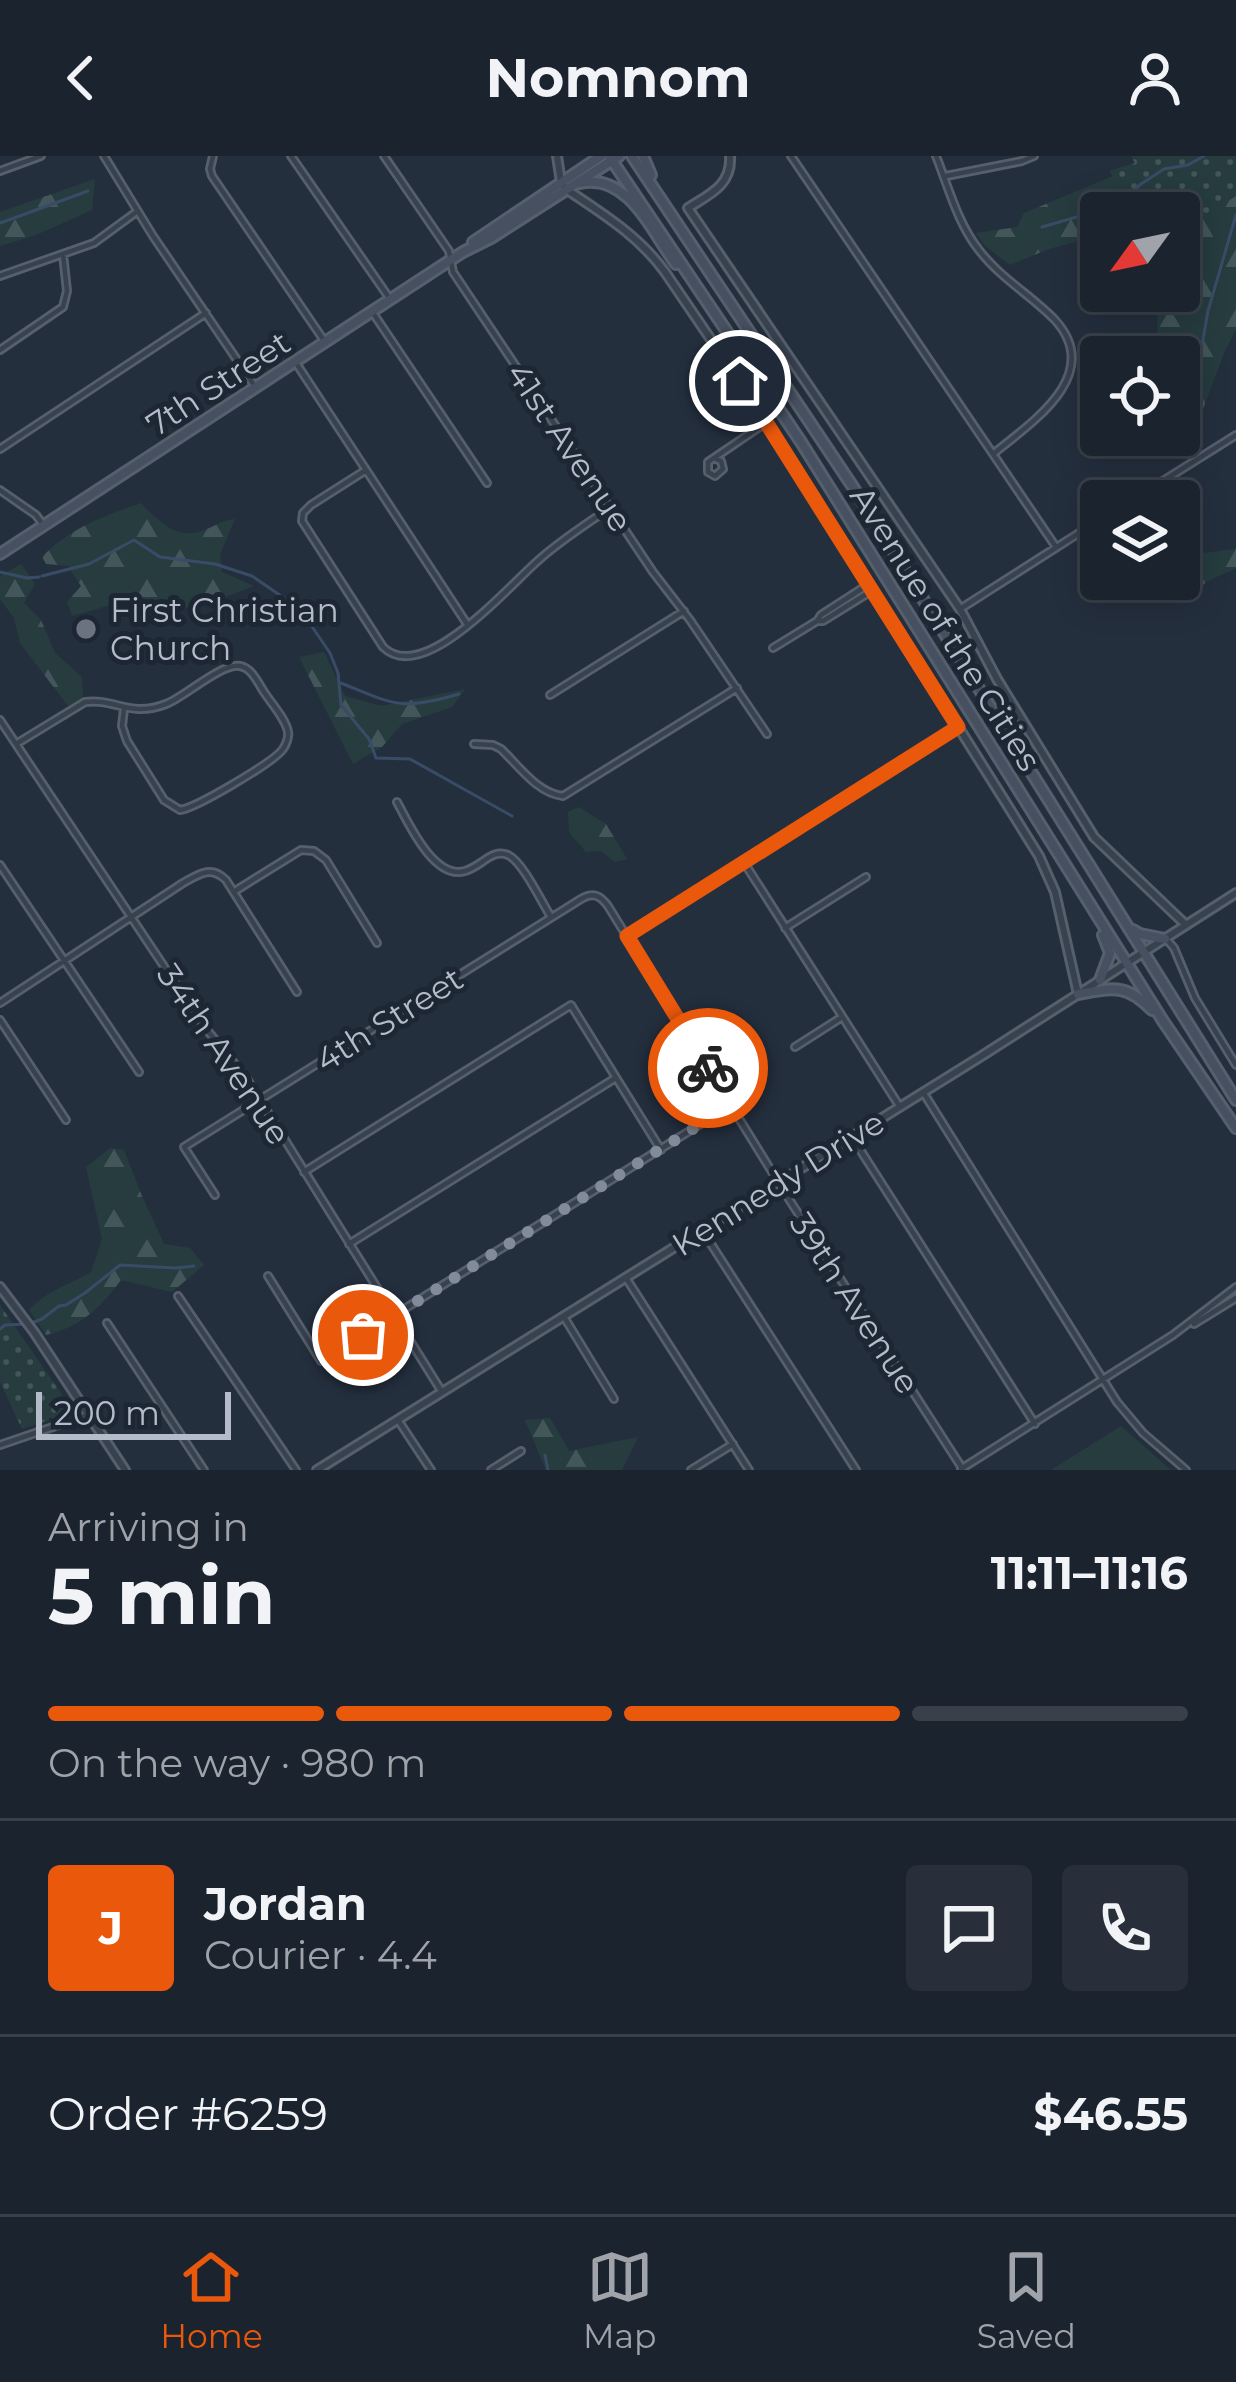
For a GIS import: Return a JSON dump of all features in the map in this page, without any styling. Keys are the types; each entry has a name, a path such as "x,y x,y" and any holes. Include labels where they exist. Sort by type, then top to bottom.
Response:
{"main road":[{"name":"Avenue of the Cities","path":"632,156 853,487 1236,1100"},
{"path":"643,156 695,249"},
{"name":"7th Street","path":"567,185 582,169 607,157"},
{"name":"7th Street","path":"0,554 607,157"},
{"name":"Avenue of the Cities","path":"607,157 833,491 1236,1132"},
{"path":"567,185 597,180 621,190 709,303"},
{"path":"1040,824 1108,945 1109,957 1100,980"},
{"path":"1124,922 1140,934 1166,939"},
{"path":"1078,994 1123,989 1140,998 1170,1031"}],"street":[{"path":"7,156 13,166"},
{"path":"0,171 41,156"},
{"path":"104,156 256,388"},
{"path":"213,156 211,173 325,342"},
{"path":"291,156 390,299"},
{"name":"41st Avenue","path":"384,156 449,251 453,272 766,734"},
{"path":"556,156 567,185"},
{"name":"Avenue of the Cities","path":"730,156 730,173 722,185 688,208 960,610 1094,837 1186,925"},
{"path":"790,156 1057,547"},
{"path":"936,156 977,248 1058,323 1072,356 1068,379 1052,404 993,454"},
{"path":"944,176 1034,156"},
{"name":"Avenue of the Cities","path":"567,185 649,250 767,422 1039,856 1060,905 1078,994"},
{"path":"0,276 94,243 137,212"},
{"path":"0,350 63,308 68,291 63,254"},
{"path":"372,312 487,483"},
{"path":"0,449 206,313"},
{"path":"294,362 467,624"},
{"path":"716,459 767,422"},
{"path":"1166,480 1235,438"},
{"path":"366,470 311,505 302,517 306,530 392,655 412,656 449,641 546,554 611,508"},
{"path":"0,490 44,526"},
{"path":"960,610 1080,532"},
{"path":"772,648 823,621 871,587"},
{"path":"550,695 683,611"},
{"path":"16,744 85,702 124,709 159,707 228,667 238,666 254,676 282,720 288,730 286,745 275,757 200,803 180,810 164,800 127,742 124,709"},
{"path":"474,744 500,748 546,792 563,796 737,688"},
{"name":"34th Avenue","path":"0,720 202,1025 260,1099 442,1392"},
{"path":"627,936 958,727"},
{"path":"397,802 440,867 465,871 494,854 508,855 551,917"},
{"path":"234,891 310,849 326,860 377,943"},
{"path":"744,862 900,1107"},
{"path":"0,866 139,1072"},
{"path":"0,1003 200,873 214,871 234,891 297,992"},
{"path":"785,928 866,878"},
{"name":"Kennedy Drive","path":"317,1470 1236,892"},
{"name":"4th Street","path":"215,1195 184,1147 551,917 595,895"},
{"name":"39th Avenue","path":"595,895 608,906 961,1469"},
{"path":"1166,939 1236,1065"},
{"path":"304,1172 571,1005 661,1150"},
{"path":"795,1047 842,1017"},
{"path":"0,1020 66,1120"},
{"path":"349,1244 616,1078"},
{"path":"923,1092 1117,1402 1143,1433 1186,1470"},
{"path":"268,1276 321,1361 731,1105"},
{"path":"852,1137 1035,1424"},
{"path":"702,1230 856,1470"},
{"path":"626,1277 749,1470"},
{"path":"0,1287 125,1470"},
{"path":"961,1469 1103,1381 1236,1287"},
{"path":"178,1295 296,1470"},
{"path":"1189,1324 1199,1323 1236,1298"},
{"path":"564,1317 614,1399"},
{"path":"106,1323 204,1470"},
{"path":"0,1445 88,1415"},
{"path":"398,1420 431,1470"},
{"path":"691,1470 733,1444"},
{"path":"491,1470 520,1451"}],"green space":[{"path":"1131,156 1236,156 1236,196 1200,220 1200,192 1123,192 1109,171 1135,163"},
{"path":"1236,156 1236,329 1200,417 1200,336 1157,336 1157,317 1159,312 1200,312 1200,192 1080,192 1080,241 1010,265 976,233 1017,227 1024,213 1118,174"},
{"path":"95,179 92,210 0,246 0,212"},
{"path":"141,503 182,533 235,519 220,554 222,572 254,586 207,604 160,612 135,591 107,606 72,616 67,602 81,586 68,566 46,564 42,557 76,531"},
{"path":"1236,549 1236,568 1200,588 1200,553"},
{"path":"21,564 35,584 24,603 41,620 55,653 82,677 83,698 68,706 20,643 14,618 0,599 0,576"},
{"path":"324,652 345,696 381,706 465,689 452,707 402,724 382,747 353,764 299,657"},
{"path":"579,807 606,824 627,859 615,862 601,851 586,852 569,832 568,812"},
{"path":"110,1148 124,1150 164,1244 190,1248 204,1265 172,1292 121,1280 89,1315 46,1335 29,1310 51,1292 91,1272 102,1239 86,1167"},
{"path":"0,1305 74,1412 22,1429 0,1382"},
{"path":"550,1418 569,1451 638,1437 622,1470 546,1470 525,1420"},
{"path":"1121,1426 1171,1470 1051,1470"}],"waterway":[{"path":"1042,227 1115,206 1164,169 1188,165 1204,156"},
{"path":"0,223 88,191"},
{"path":"1200,356 1236,215"},
{"path":"42,576 89,564 134,540 160,557 215,564 252,576 300,609 330,653 338,673 341,705 369,739 376,758 410,759 512,816"},
{"path":"0,572 39,577"},
{"path":"341,683 398,703 424,703 459,694"},
{"path":"0,1329 42,1319 120,1265 194,1266"},
{"path":"545,1455 548,1470"}],"way so far":[{"path":"363,1335 731,1105 708,1068"}],"place":[{"name":"First Christian Church","path":"86,629"}],"route":[{"path":"708,1068 627,936 958,727 740,381"}]}
